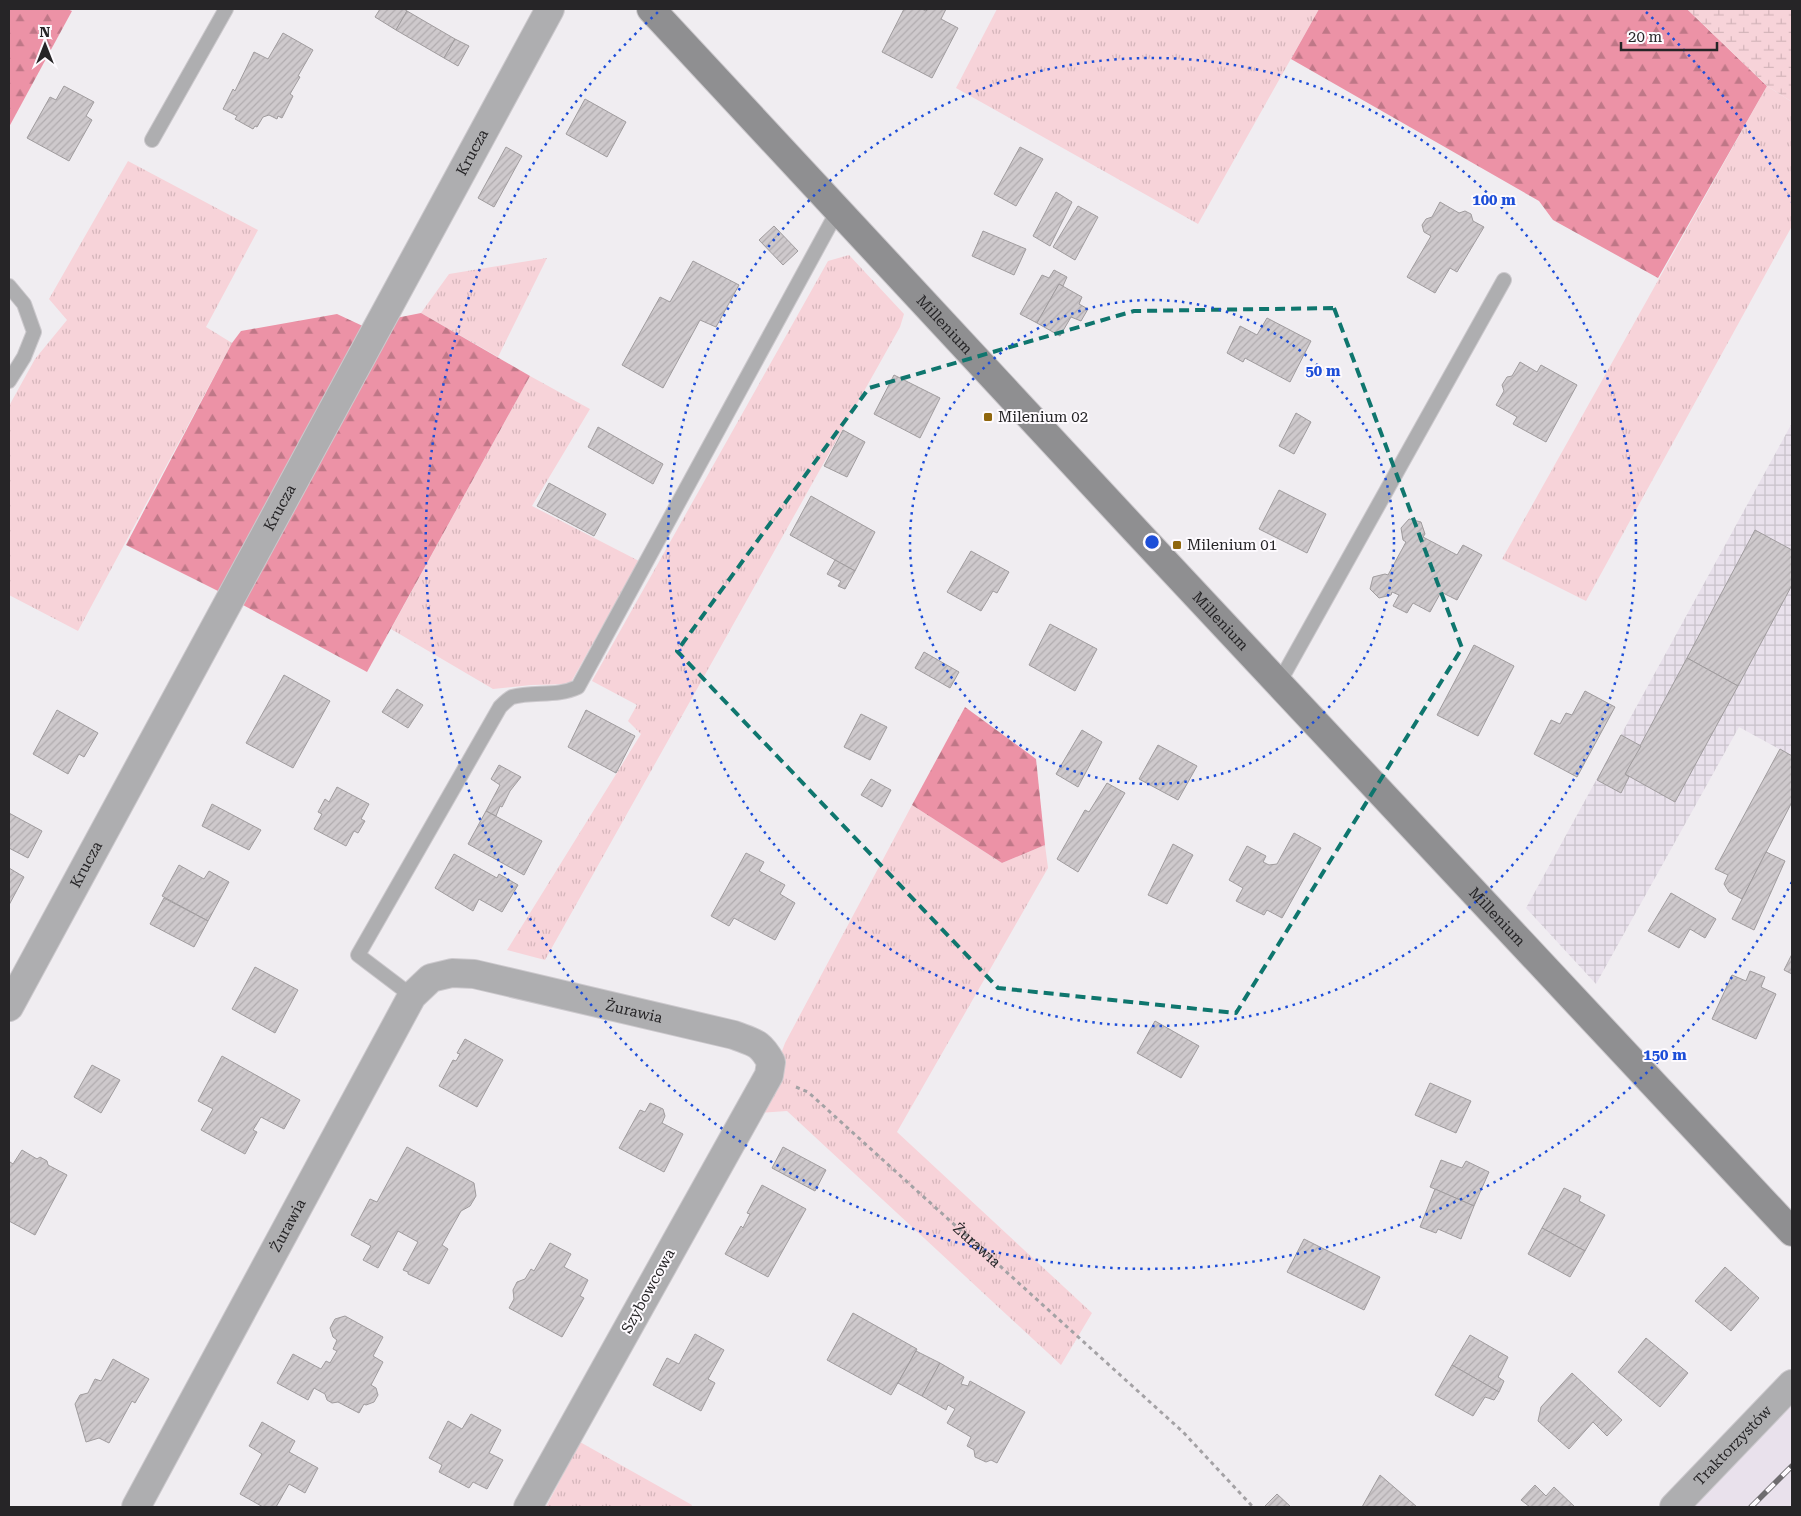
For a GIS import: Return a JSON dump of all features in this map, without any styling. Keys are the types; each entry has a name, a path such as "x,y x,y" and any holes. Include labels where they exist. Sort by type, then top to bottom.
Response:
{"street":[{"name":"Krucza","path":"9,1007 550,9"},
{"name":"Millenium","path":"651,9 1792,1232"},
{"name":"Żurawia","path":"136,1507 412,996 430,978 452,973 474,974 734,1036 759,1044 765,1050 771,1062 769,1075"},
{"name":"Szybowcowa","path":"528,1507 769,1075"},
{"name":"Traktorzystów","path":"1674,1507 1792,1384"}],"lane":[{"path":"152,140 226,9"},
{"path":"412,996 358,955 500,707 510,698 569,691 578,687 838,210"},
{"path":"1278,683 1504,280"},
{"path":"9,286 24,304 34,332 24,357 9,381"}],"path":[{"name":"Żurawia","path":"769,1075 808,1092 1183,1432 1253,1507"}],"highlighted area":[{"path":"1334,308 1462,648 1236,1013 998,988 677,651 869,388 1134,311"}],"shaded area":[{"path":"1792,423 1792,756 1739,727 1596,984 1526,908"},
{"path":"1792,1402 1792,1507 1690,1507"}],"green space":[{"path":"9,9 67,9 72,11 9,127"},
{"path":"997,9 1319,9 1198,224 956,88"},
{"path":"1319,9 1687,9 1767,86 1658,278 1553,220 1539,201 1291,59"},
{"path":"1687,9 1792,9 1792,102 1767,86"},
{"path":"1767,86 1792,102 1792,226 1586,601 1502,559"},
{"path":"128,161 258,230 206,327 232,343 78,631 9,595 9,406 35,359 67,320 49,299"},
{"path":"849,255 904,314 900,327 545,960 507,950 641,734 628,721 637,705 592,681 828,261"},
{"path":"547,258 498,357 421,313 449,274"},
{"path":"421,313 530,376 367,672 243,605 396,318"},
{"path":"337,314 367,328 222,593 126,545 232,343 241,331"},
{"path":"530,376 590,409 532,506 639,561 570,684 531,685 493,689 391,629"},
{"path":"965,707 1036,759 1045,845 1002,863 912,805"},
{"path":"912,805 1002,863 1045,845 1048,868 897,1132 1092,1313 1061,1365 787,1111 759,1113 785,1043"},
{"path":"580,1442 692,1505 691,1507 546,1507"}],"building":[{"path":"380,9 404,9 407,11 396,30 375,17"},
{"path":"904,9 922,9 926,11 928,9 946,9 941,19 958,28 932,78 882,52"},
{"path":"407,11 455,39 444,58 396,30"},
{"path":"283,33 313,50 298,76 300,77 290,94 293,96 282,118 278,116 277,119 269,115 263,117 257,127 255,126 253,129 235,119 237,116 223,109 233,89 235,91 254,52 268,59"},
{"path":"455,39 469,46 458,66 444,58"},
{"path":"64,86 94,102 86,116 92,120 69,161 27,138 50,97 56,100"},
{"path":"585,99 626,122 607,157 566,134"},
{"path":"506,147 522,156 494,207 478,198"},
{"path":"1020,147 1043,159 1016,206 994,194"},
{"path":"1056,192 1072,202 1050,246 1033,236"},
{"path":"1440,202 1459,213 1465,211 1471,214 1473,221 1484,227 1457,272 1450,268 1435,293 1407,277 1431,236 1424,232 1422,225 1426,219 1432,217"},
{"path":"1078,206 1098,217 1075,260 1053,247"},
{"path":"774,226 798,251 783,265 759,240"},
{"path":"983,231 1026,249 1014,275 972,256"},
{"path":"693,261 739,285 716,327 700,320 663,388 622,365 660,297 670,302"},
{"path":"1054,270 1067,277 1063,286 1059,284 1037,323 1020,314 1042,275 1049,278"},
{"path":"1059,284 1082,297 1079,304 1088,309 1081,321 1071,317 1060,336 1037,323"},
{"path":"1267,318 1311,341 1290,382 1245,358 1243,362 1227,353 1240,326 1257,335"},
{"path":"1520,362 1537,372 1541,365 1577,385 1546,442 1513,424 1517,417 1496,405 1504,391 1502,385 1507,377 1512,376"},
{"path":"894,375 940,398 920,438 874,414"},
{"path":"1296,413 1311,422 1294,454 1279,446"},
{"path":"598,427 663,464 653,484 588,447"},
{"path":"843,430 865,442 847,477 824,466"},
{"path":"549,483 606,514 594,536 537,506"},
{"path":"1279,490 1326,514 1307,553 1259,529"},
{"path":"811,496 875,532 855,571 790,535"},
{"path":"1409,519 1421,522 1425,534 1423,537 1457,555 1463,545 1482,555 1457,600 1441,592 1430,612 1413,603 1407,613 1393,606 1399,595 1392,592 1391,595 1379,598 1370,589 1373,577 1388,575 1406,542 1403,540 1401,528"},
{"path":"1755,530 1792,550 1792,585 1738,686 1687,658"},
{"path":"971,551 1009,572 997,593 993,591 981,611 947,592"},
{"path":"835,560 855,571 845,589 838,586 841,581 827,574"},
{"path":"1050,624 1097,649 1075,691 1029,665"},
{"path":"1474,645 1514,666 1478,736 1437,715"},
{"path":"924,652 959,672 950,688 915,668"},
{"path":"1687,658 1738,686 1675,802 1625,774"},
{"path":"284,675 330,701 293,768 246,743"},
{"path":"397,689 423,705 408,728 382,712"},
{"path":"1585,691 1615,707 1577,777 1534,754 1551,720 1560,724 1566,713 1572,715"},
{"path":"57,710 98,733 84,757 79,754 68,774 33,754"},
{"path":"586,710 635,736 616,773 568,747"},
{"path":"861,714 887,727 870,760 844,747"},
{"path":"1082,730 1102,742 1078,787 1056,774"},
{"path":"1621,735 1641,746 1625,774 1629,777 1621,793 1597,780"},
{"path":"1158,745 1197,766 1178,800 1139,779"},
{"path":"1780,749 1792,756 1792,802 1742,899 1729,892 1724,884 1728,875 1715,869"},
{"path":"499,765 521,777 510,791 502,807 500,806 496,816 486,811 500,785 491,779"},
{"path":"871,779 891,790 882,807 861,795"},
{"path":"1107,783 1125,793 1078,872 1057,859 1085,810 1089,812"},
{"path":"337,787 369,804 361,819 365,821 358,833 354,831 346,846 314,829 322,814 318,812 325,799 329,802"},
{"path":"212,804 261,830 249,850 202,826"},
{"path":"486,811 542,841 524,875 468,844"},
{"path":"9,813 42,831 28,858 9,848"},
{"path":"1294,833 1321,848 1282,918 1267,910 1264,915 1236,901 1243,888 1229,880 1247,846 1266,856 1263,862 1269,865 1277,864"},
{"path":"1173,844 1193,855 1167,904 1148,895"},
{"path":"1766,852 1785,861 1754,930 1732,919"},
{"path":"746,853 764,862 759,871 785,885 780,894 795,903 775,940 734,918 729,926 711,916"},
{"path":"454,854 497,878 499,874 518,885 502,912 479,899 473,911 435,888"},
{"path":"179,865 204,879 209,871 229,882 208,921 162,896"},
{"path":"9,868 24,877 9,905"},
{"path":"1671,893 1716,919 1705,938 1690,929 1679,948 1648,931"},
{"path":"164,898 208,921 194,947 150,924"},
{"path":"1792,954 1792,974 1784,970"},
{"path":"255,967 298,990 275,1033 232,1009"},
{"path":"1750,971 1765,977 1761,987 1776,994 1756,1039 1712,1019 1732,975 1746,981"},
{"path":"1155,1021 1199,1046 1181,1078 1137,1053"},
{"path":"465,1039 503,1060 477,1107 439,1086 453,1060 456,1061 460,1054 457,1053"},
{"path":"222,1056 300,1100 284,1129 261,1117 253,1130 257,1132 245,1154 201,1130 213,1109 198,1101"},
{"path":"92,1065 120,1080 101,1113 74,1097"},
{"path":"1430,1083 1471,1101 1456,1133 1415,1115"},
{"path":"650,1103 663,1109 665,1116 662,1123 683,1134 664,1172 619,1148 640,1110 645,1112"},
{"path":"407,1147 474,1183 476,1196 470,1206 461,1211 442,1245 448,1249 429,1284 403,1270 418,1242 398,1231 378,1268 363,1260 371,1246 351,1235 370,1199 377,1202"},
{"path":"783,1147 826,1170 815,1191 772,1168"},
{"path":"22,1150 37,1159 40,1157 47,1161 48,1165 67,1175 35,1235 9,1221 9,1165 10,1162 13,1164"},
{"path":"1441,1160 1462,1168 1466,1161 1489,1172 1474,1206 1430,1187"},
{"path":"762,1185 806,1209 768,1277 725,1254 741,1226 743,1228 750,1214 747,1213"},
{"path":"1564,1188 1581,1196 1579,1201 1605,1215 1585,1251 1542,1228"},
{"path":"1435,1189 1474,1206 1461,1239 1438,1229 1436,1233 1420,1227"},
{"path":"1542,1228 1585,1251 1570,1277 1528,1254"},
{"path":"1304,1239 1380,1277 1364,1310 1287,1272"},
{"path":"550,1243 571,1254 564,1267 588,1280 580,1296 584,1298 562,1337 509,1308 514,1299 513,1290 517,1282 525,1279 531,1269 534,1271"},
{"path":"1725,1267 1759,1298 1731,1331 1695,1301"},
{"path":"853,1313 917,1349 891,1395 827,1360"},
{"path":"345,1316 383,1337 373,1356 383,1362 371,1385 376,1388 378,1395 374,1402 364,1404 359,1413 338,1402 332,1403 327,1400 325,1394 314,1388 308,1400 277,1383 293,1354 321,1369 326,1361 330,1363 337,1351 333,1349 337,1340 333,1337 330,1328 335,1319"},
{"path":"695,1334 724,1350 708,1379 715,1383 701,1411 653,1385 667,1358 679,1364"},
{"path":"1470,1335 1508,1357 1498,1377 1504,1381 1499,1392 1452,1365"},
{"path":"1646,1338 1688,1373 1660,1407 1618,1372"},
{"path":"916,1351 940,1363 922,1396 898,1383"},
{"path":"113,1359 149,1379 135,1403 132,1401 109,1443 99,1438 86,1442 75,1404 80,1395 88,1393 95,1379 101,1381"},
{"path":"940,1363 964,1377 961,1384 968,1386 970,1381 1025,1412 997,1463 991,1460 986,1462 975,1457 974,1450 967,1446 971,1437 947,1423 955,1409 948,1405 946,1410 922,1396"},
{"path":"1452,1365 1499,1392 1494,1400 1485,1397 1473,1416 1435,1395"},
{"path":"1572,1373 1622,1420 1607,1436 1593,1422 1569,1449 1538,1421 1541,1407"},
{"path":"471,1414 501,1430 489,1453 503,1460 487,1489 473,1482 469,1488 439,1472 442,1465 429,1458 448,1421 462,1429"},
{"path":"262,1422 295,1441 289,1452 318,1468 305,1493 289,1484 276,1507 263,1507 240,1494 262,1454 249,1446"},
{"path":"1380,1475 1417,1507 1362,1507"},
{"path":"1535,1485 1546,1496 1554,1487 1575,1507 1530,1507 1521,1500"},
{"path":"1277,1494 1291,1507 1264,1507"}],"railway":[{"path":"1751,1507 1792,1466"}],"place":[{"name":"Milenium 02","path":"988,417"},
{"name":"Milenium 01","path":"1177,545"}]}
